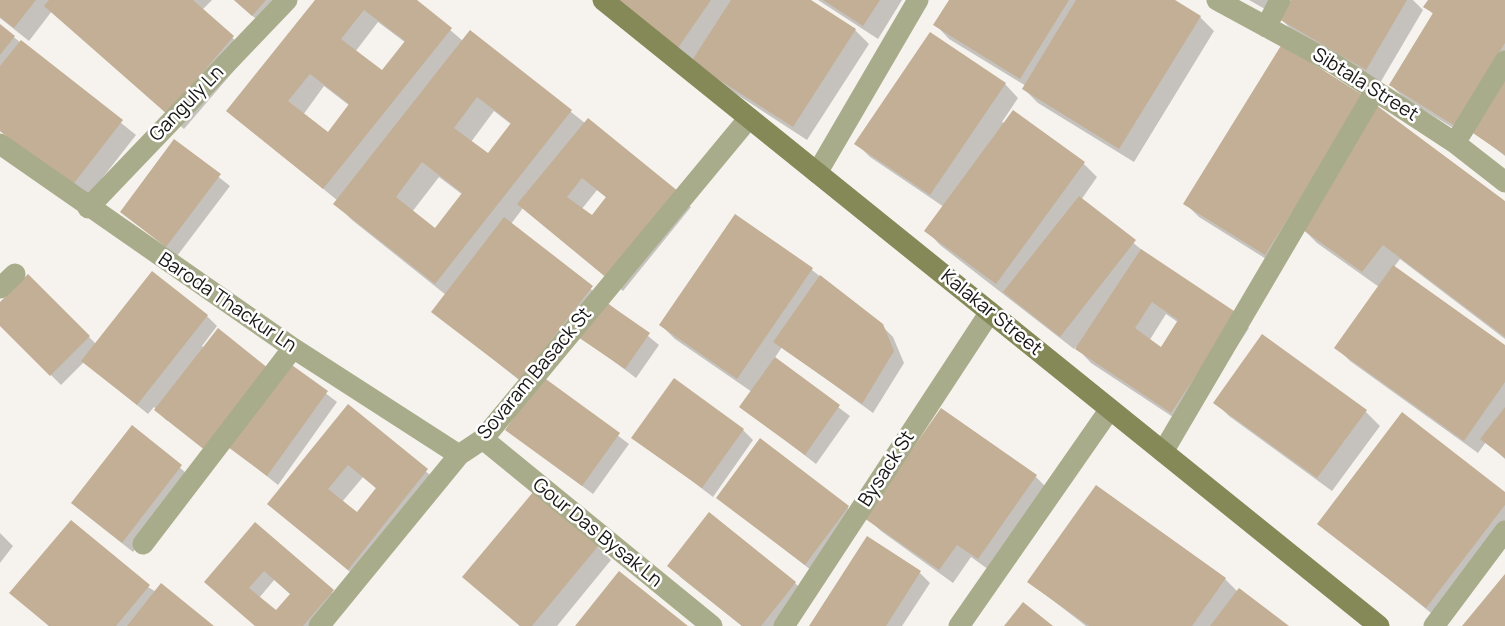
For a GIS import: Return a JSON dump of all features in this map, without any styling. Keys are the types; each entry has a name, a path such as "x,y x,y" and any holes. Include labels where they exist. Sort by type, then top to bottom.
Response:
{"main road":[{"name":"Kalakar Street","path":"603,0 1379,626"}],"street":[{"name":"Ganguly Ln","path":"88,208 287,0"},
{"path":"817,173 918,0"},
{"name":"Sibtala Street","path":"1217,0 1334,62 1455,143 1505,182"},
{"path":"1266,27 1280,0"},
{"path":"1455,143 1505,61"},
{"path":"1163,452 1375,91"},
{"name":"Sovaram Basack St","path":"319,626 459,455 483,439 748,118"},
{"name":"Baroda Thackur Ln","path":"0,144 88,208 293,348 459,455"},
{"name":"Bysack St","path":"784,626 990,312"},
{"path":"143,544 293,348"},
{"path":"959,626 1110,409"},
{"name":"Gour Das Bysak Ln","path":"483,439 712,626"},
{"path":"1434,626 1505,531"}],"building":[{"path":"0,0 36,0 14,28 0,17"},
{"path":"49,0 193,0 234,36 167,114 44,6"},
{"path":"234,0 266,0 252,16"},
{"path":"315,0 417,0 452,28 323,189 226,111","holes":["364,10 405,41 382,70 341,39","310,74 349,104 328,132 288,101"]},
{"path":"607,0 711,0 678,48"},
{"path":"731,0 811,0 856,29 793,127 691,62"},
{"path":"823,0 880,0 863,26"},
{"path":"949,0 1069,0 1020,79 933,25"},
{"path":"1076,0 1175,0 1201,16 1119,149 1022,89"},
{"path":"1291,0 1407,0 1366,70 1279,19"},
{"path":"1428,0 1505,0 1505,43 1455,126 1389,85 1433,13 1423,7"},
{"path":"0,24 15,36 0,55"},
{"path":"470,30 572,110 435,284 333,204","holes":["477,97 511,123 488,153 454,128","422,162 462,193 435,228 396,197"]},
{"path":"930,32 1006,83 930,195 854,144"},
{"path":"21,40 123,120 71,187 0,131 0,66"},
{"path":"1282,44 1364,96 1265,255 1183,204"},
{"path":"1505,81 1505,155 1470,131"},
{"path":"1372,102 1505,201 1505,337 1383,245 1362,272 1299,227"},
{"path":"1013,110 1085,162 996,284 924,231"},
{"path":"588,118 679,192 608,279 517,204","holes":["582,178 606,197 592,215 567,197"]},
{"path":"174,139 221,174 166,247 120,212"},
{"path":"1079,196 1136,240 1060,337 1003,292"},
{"path":"735,214 813,268 737,379 659,325"},
{"path":"504,217 593,286 520,380 431,312"},
{"path":"1141,249 1237,313 1171,413 1075,349","holes":["1152,302 1178,320 1161,347 1135,328"]},
{"path":"1393,265 1505,345 1505,382 1464,441 1334,348"},
{"path":"152,271 208,315 137,405 81,361"},
{"path":"28,274 90,336 50,376 0,326 0,302"},
{"path":"820,275 883,324 894,351 862,404 773,342"},
{"path":"604,301 650,333 625,369 578,337"},
{"path":"218,328 269,369 206,451 154,410"},
{"path":"1262,334 1367,410 1317,478 1213,403"},
{"path":"775,357 840,405 805,455 739,407"},
{"path":"289,363 328,391 267,476 228,447"},
{"path":"543,377 620,433 582,486 505,430"},
{"path":"674,378 744,429 702,488 631,438"},
{"path":"348,404 428,469 348,570 267,504","holes":["348,465 376,488 357,512 328,489"]},
{"path":"1505,407 1505,458 1480,439"},
{"path":"941,408 1037,475 978,559 957,545 939,570 864,518"},
{"path":"1402,412 1505,492 1505,505 1426,608 1317,524"},
{"path":"132,425 182,465 122,543 71,503"},
{"path":"760,438 849,506 805,565 716,498"},
{"path":"1096,485 1226,578 1192,626 1089,626 1027,582"},
{"path":"534,491 599,545 532,626 520,626 462,577"},
{"path":"709,512 796,582 761,626 742,626 667,566"},
{"path":"71,520 150,585 116,626 49,626 9,593"},
{"path":"255,522 334,590 303,626 255,626 204,582","holes":["264,571 290,594 276,610 249,588"]},
{"path":"867,536 921,571 886,626 809,626"},
{"path":"619,571 688,626 575,626"},
{"path":"1505,574 1505,626 1462,626"},
{"path":"161,583 214,626 127,626"},
{"path":"1239,588 1289,626 1210,626"},
{"path":"1023,602 1053,626 1004,626"}]}
